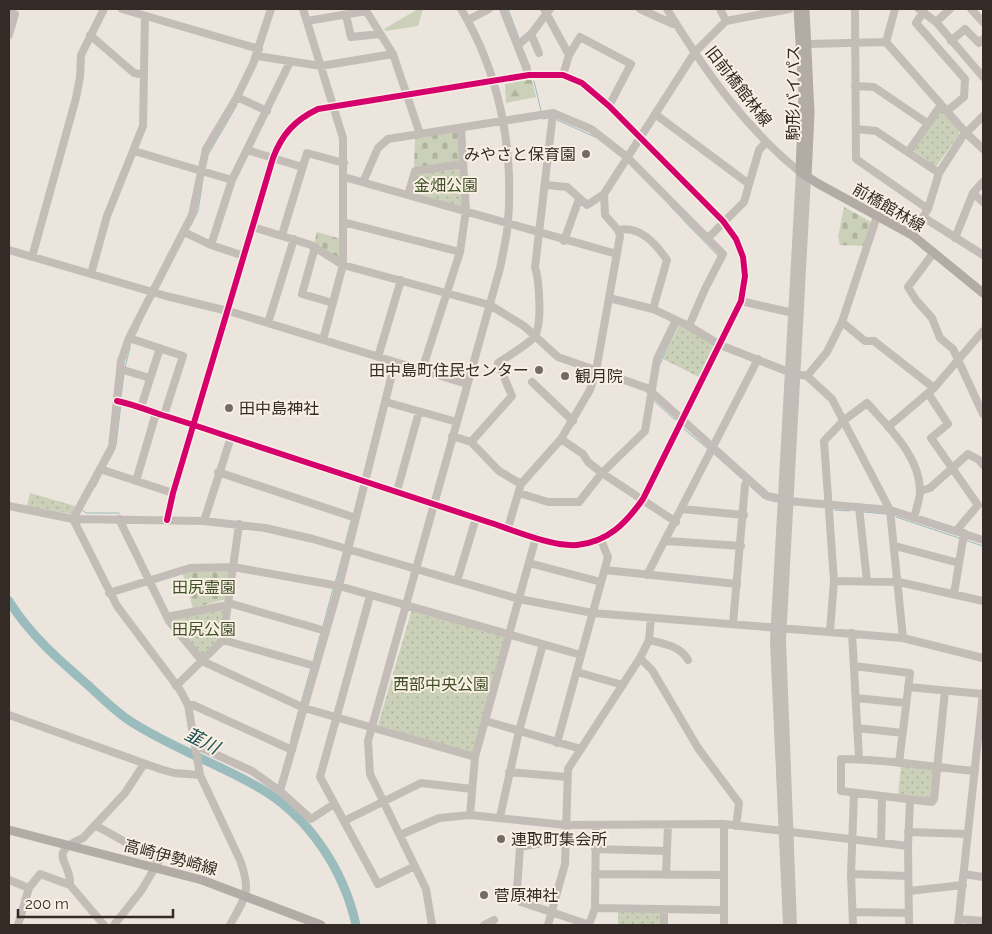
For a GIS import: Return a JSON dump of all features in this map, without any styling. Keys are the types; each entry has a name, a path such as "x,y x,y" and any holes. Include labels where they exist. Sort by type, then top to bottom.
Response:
{"main road":[{"name":"駒形バイパス","path":"798,9 803,93 803,175"},
{"name":"駒形バイパス","path":"803,175 810,113 805,9"},
{"name":"前橋館林線","path":"803,175 912,235 983,293"},
{"name":"高崎伊勢崎線","path":"9,830 154,867 246,895 321,925"}],"street":[{"path":"32,258 76,98 81,56 104,9"},
{"path":"122,9 290,62 321,66 393,54"},
{"path":"73,518 112,447 120,369 129,338 194,211 206,149 237,97 258,53 271,9"},
{"path":"303,9 343,138 343,265 323,340"},
{"path":"432,925 429,900 415,866 382,802 370,774 368,741 370,727 404,605 490,305 500,268 508,224 509,185 503,121 494,80 484,51 461,9"},
{"path":"468,20 489,9"},
{"path":"503,9 528,75"},
{"path":"640,9 673,24 676,23"},
{"name":"旧前橋館林線","path":"667,9 695,52 739,112 766,142 803,175"},
{"path":"720,9 726,20"},
{"path":"546,185 567,187 587,205 604,194 695,52 726,20 761,11 790,9"},
{"path":"855,9 855,156 858,161 928,209"},
{"path":"886,42 895,9"},
{"path":"936,22 950,9"},
{"path":"971,9 983,22"},
{"path":"307,21 365,10 393,54 420,134"},
{"path":"947,111 964,97 965,79 916,23 921,10 936,22 983,77"},
{"path":"518,45 531,34 547,11 569,55"},
{"path":"9,35 12,13"},
{"path":"346,15 351,38 380,34"},
{"path":"91,274 107,216 143,126 145,16"},
{"path":"951,41 965,29 979,43 983,39"},
{"path":"531,34 539,53"},
{"path":"90,35 134,73 144,76"},
{"path":"563,75 569,55 580,37 631,64 609,106"},
{"path":"808,44 886,42 966,133 983,149"},
{"path":"211,245 232,180 290,62"},
{"path":"117,401 141,407 160,414 194,425 231,437 366,482 397,491 434,505 536,537 561,544 577,545 601,540 624,524 643,499 741,301 745,281 743,257 736,239 723,221 609,106 582,83 563,75 528,75 406,93 333,105 302,116 288,129 273,158 194,425 172,493 167,520"},
{"path":"855,86 874,87 927,123"},
{"path":"237,97 267,111"},
{"path":"908,152 941,105"},
{"path":"471,442 512,396 498,363 534,337 539,326 539,278 535,267 553,114"},
{"path":"363,182 378,148 388,139 553,114 591,129 627,157 724,256 705,289 689,326"},
{"path":"655,114 749,184"},
{"path":"912,235 928,209 939,173 966,133 983,116"},
{"path":"422,370 460,252 466,210 461,128"},
{"path":"856,129 873,129 939,173"},
{"path":"708,238 744,202 759,150 766,142"},
{"path":"247,150 302,167"},
{"path":"134,151 232,180"},
{"path":"282,235 307,153 344,163"},
{"path":"408,195 415,171 463,164"},
{"path":"792,373 793,313 803,175"},
{"path":"787,925 778,627 803,175"},
{"path":"344,177 466,210 540,234 617,254"},
{"path":"955,238 973,193 983,182"},
{"path":"973,193 983,202"},
{"path":"508,528 520,488 561,439 573,421 590,390 596,371 620,236 618,230 605,215 604,194"},
{"path":"564,240 579,199"},
{"path":"807,376 827,352 842,322 877,216"},
{"path":"923,217 983,255"},
{"path":"343,222 460,252"},
{"path":"253,227 315,247 343,265 490,305 524,326 558,357 596,371 629,380 650,391 712,449 767,496 785,500 890,510 983,540"},
{"path":"618,230 626,228 654,240 667,260 653,309"},
{"path":"184,232 211,245 244,256"},
{"path":"268,322 294,239"},
{"path":"315,247 302,294 333,304"},
{"path":"9,250 152,292 268,322 467,384"},
{"path":"934,252 908,287 916,300 932,318 940,338 952,349 959,360 983,414"},
{"path":"378,357 401,280"},
{"path":"609,298 653,309 689,326 720,345 792,373 807,376 832,399 890,510 899,582 903,638"},
{"path":"741,301 793,313"},
{"path":"452,436 471,442 499,471 520,488 548,502 579,502 602,474 645,431 650,391 658,360 676,320"},
{"path":"842,322 865,341 874,341 931,391 948,424 931,438 978,505 963,520 960,532 959,563 954,594"},
{"path":"888,426 931,391 983,331"},
{"path":"129,338 183,356 136,481"},
{"path":"978,338 983,346"},
{"path":"141,407 160,348"},
{"path":"647,575 667,541 758,359"},
{"path":"280,791 339,586 395,362"},
{"path":"120,369 150,378"},
{"path":"532,382 573,421"},
{"path":"386,402 457,422"},
{"path":"830,631 834,581 830,504 824,442 843,421 867,403 888,426 915,466 920,491 914,518"},
{"path":"397,491 419,412"},
{"path":"204,521 218,472 231,437"},
{"path":"561,439 583,454 588,462 602,474 676,522"},
{"path":"920,491 930,488 968,454 980,460 983,465"},
{"path":"100,469 172,493"},
{"path":"218,472 356,518"},
{"path":"733,624 744,515 745,485 748,479"},
{"path":"9,506 73,518 204,521 239,524 313,538 415,570 519,599 593,613 903,638 983,658"},
{"path":"860,507 867,581"},
{"path":"682,509 744,515"},
{"path":"73,518 109,593 188,705 200,775 240,860 248,890 230,925"},
{"path":"457,581 476,518"},
{"path":"119,519 171,625 202,661 304,708 475,757"},
{"path":"176,686 223,640 239,524"},
{"path":"470,815 475,757 536,537"},
{"path":"556,743 608,557 601,540"},
{"path":"667,541 741,546"},
{"path":"895,546 959,563"},
{"path":"529,563 601,582"},
{"path":"109,593 190,568 233,567 339,586 581,655"},
{"path":"605,570 737,584"},
{"path":"834,581 899,582 983,601"},
{"path":"370,596 320,777 378,884 415,866"},
{"path":"167,617 228,604 326,631"},
{"path":"548,925 565,864 568,769 640,658 649,640 651,618"},
{"path":"852,633 859,759"},
{"path":"223,640 315,666"},
{"path":"649,640 672,646 684,652 688,660"},
{"path":"500,817 519,731 543,644"},
{"path":"640,658 652,670 698,748 740,803 736,826"},
{"path":"854,666 910,673 899,763"},
{"path":"577,672 623,685"},
{"path":"908,687 983,694 959,922 983,921"},
{"path":"945,690 937,768 932,802 841,791 841,759 859,759 937,768 975,771"},
{"path":"856,698 906,704"},
{"path":"188,705 193,705 292,750"},
{"path":"9,715 144,764 174,773 200,775"},
{"path":"486,721 581,749"},
{"path":"857,728 903,733"},
{"path":"195,747 252,771 280,791 311,819 334,804"},
{"path":"70,885 71,876 62,862 62,856 74,840 83,838 125,793 144,764"},
{"path":"509,772 567,777"},
{"path":"344,821 421,783 472,788"},
{"path":"853,925 851,874 854,840 854,793"},
{"path":"881,843 882,796"},
{"path":"909,925 908,832 910,800"},
{"path":"400,835 439,818 470,815 566,824 724,824 908,846"},
{"path":"666,875 668,824"},
{"path":"724,824 724,925"},
{"path":"95,825 157,858 159,861 141,891 114,925"},
{"path":"565,839 520,847 517,890 521,902 590,925 595,908 596,825"},
{"path":"785,832 793,925"},
{"path":"908,832 968,834"},
{"path":"595,849 666,851"},
{"path":"18,925 29,888 40,874 70,885 104,925"},
{"path":"595,874 723,875"},
{"path":"851,874 908,876"},
{"path":"964,874 983,877"},
{"path":"9,880 29,888"},
{"path":"908,891 963,885"},
{"path":"595,908 723,910"},
{"path":"664,910 664,925"},
{"path":"853,912 909,912"},
{"path":"484,925 494,920"}],"green space":[{"path":"418,9 423,9 418,26 386,31 384,29"},
{"path":"532,80 536,97 506,103 505,84"},
{"path":"941,110 959,131 959,134 936,167 913,150"},
{"path":"459,131 461,160 459,162 414,169 415,137"},
{"name":"金畑公園","path":"459,167 464,205 461,207 411,191 417,173"},
{"path":"844,207 871,222 864,246 840,245 838,237"},
{"path":"317,232 341,239 340,258 338,260 314,244"},
{"path":"682,325 714,345 699,377 663,359 679,326"},
{"path":"30,493 75,506 72,514 27,506"},
{"name":"田尻霊園","path":"190,570 228,570 230,572 226,599 193,608 182,572"},
{"name":"田尻公園","path":"223,607 225,609 220,640 203,657 172,619"},
{"name":"西部中央公園","path":"412,609 505,638 474,752 472,753 378,725"},
{"path":"901,766 933,770 932,797 930,799 898,796"},
{"path":"618,911 661,912 663,925 618,925"}],"waterway":[{"path":"508,9 519,38"},
{"path":"522,47 530,67"},
{"path":"534,81 541,111"},
{"path":"209,153 237,105"},
{"path":"543,119 548,118"},
{"path":"557,120 595,137"},
{"path":"191,225 198,211 202,186"},
{"path":"670,206 719,257"},
{"path":"660,364 678,325"},
{"path":"134,337 139,327"},
{"path":"125,368 130,347"},
{"path":"121,397 124,374"},
{"path":"653,400 675,420"},
{"path":"116,445 121,404"},
{"path":"684,429 708,449"},
{"path":"105,467 114,451"},
{"path":"714,454 742,479"},
{"path":"95,487 102,473"},
{"path":"750,486 763,498 776,502"},
{"path":"82,510 86,513 119,513"},
{"path":"834,510 850,511"},
{"path":"864,512 886,514"},
{"path":"896,517 959,538"},
{"path":"345,544 351,521"},
{"path":"965,540 983,546"},
{"path":"335,583 344,550"},
{"path":"323,626 333,589"},
{"name":"韮川","path":"9,601 26,625 46,646 124,717 161,739 258,787 293,813 308,828 333,865 343,884 356,925"},
{"path":"313,662 321,632"},
{"path":"301,703 311,668"},
{"path":"291,739 299,709"},
{"name":"韮川","path":"273,797 275,793"}],"cycle path":[{"path":"117,401 134,405 162,415 173,418 185,422 196,426 495,524 531,537 567,545 588,543 598,540 615,530 630,516 643,499 741,301 745,276 743,257 736,239 723,221 609,106 582,83 563,75 529,75 318,109 290,129 273,158 173,493 167,520"}],"place":[{"name":"みやさと保育園","path":"586,154"},
{"name":"田中島町住民センター","path":"539,370"},
{"name":"観月院","path":"565,376"},
{"name":"田中島神社","path":"229,408"},
{"name":"連取町集会所","path":"501,839"},
{"name":"菅原神社","path":"484,895"}]}
